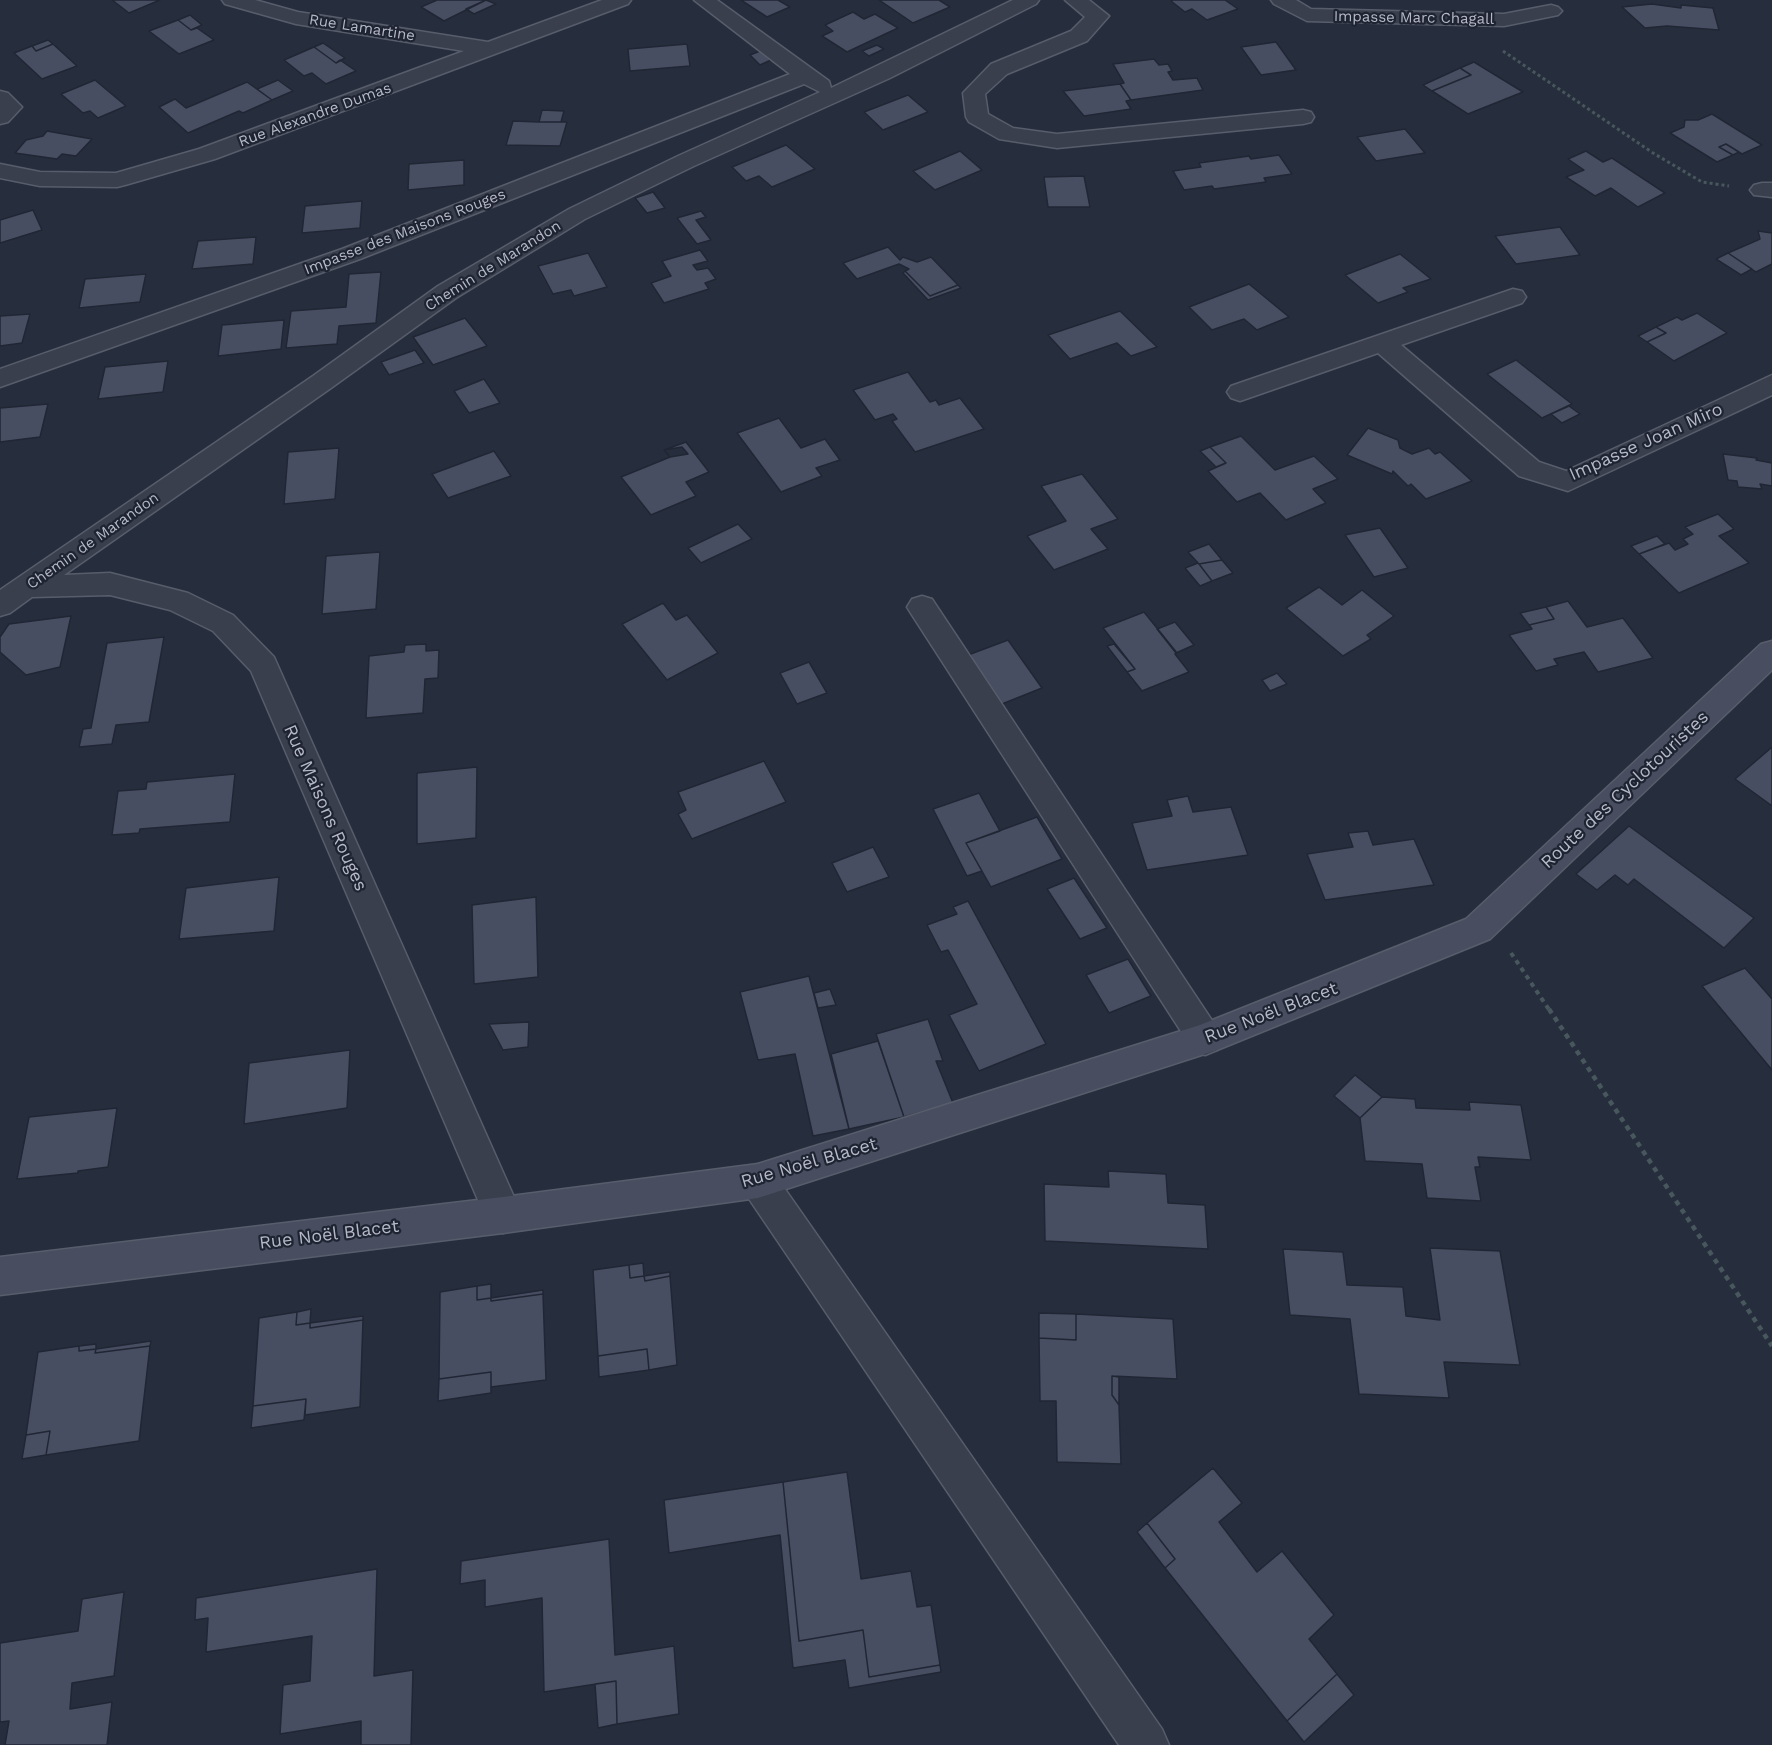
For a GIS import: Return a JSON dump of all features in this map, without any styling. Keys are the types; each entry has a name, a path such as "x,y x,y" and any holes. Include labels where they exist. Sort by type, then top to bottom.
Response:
{"street":[{"name":"Rue Lamartine","path":"232,0 296,18 494,49"},
{"name":"Rue Alexandre Dumas","path":"0,171 40,179 117,180 207,154 621,0"},
{"path":"704,0 833,95"},
{"name":"Chemin de Marandon","path":"9,593 322,382 447,292 578,214 686,161 833,95 1029,0"},
{"path":"1075,0 1098,16 1079,36 999,69 974,93 977,117 1007,134 1057,141 1304,117"},
{"name":"Impasse Marc Chagall","path":"1281,0 1307,15 1504,20 1551,11"},
{"name":"Impasse des Maisons Rouges","path":"0,378 351,254 806,75"},
{"path":"0,98 11,107 0,117"},
{"path":"1240,392 1384,344 1513,297"},
{"name":"Impasse Joan Miro","path":"1384,344 1529,469 1568,481 1772,384"},
{"name":"Rue Maisons Rouges","path":"9,593 110,584 178,601 223,623 263,665 503,1215"},
{"path":"922,608 1205,1039"},
{"name":"Route des Cyclotouristes","path":"1484,924 1772,652"},
{"name":"Rue Noël Blacet","path":"0,1276 503,1215 758,1181 1205,1039 1484,924"},
{"path":"758,1181 1146,1745"}],"path":[{"path":"1459,19 1528,71 1653,153 1702,182 1767,190"},
{"path":"1484,924 1772,1346"}],"building":[{"path":"112,0 160,0 129,13"},
{"path":"437,0 486,0 444,21 421,7"},
{"path":"486,0 496,4 474,14 466,9"},
{"path":"741,0 778,0 790,7 767,17"},
{"path":"879,0 939,0 950,7 913,23"},
{"path":"1225,0 1238,9 1207,20 1192,9 1185,12 1171,1"},
{"path":"1652,4 1681,8 1681,5 1713,8 1719,30 1667,26 1645,28 1622,7"},
{"path":"853,12 864,19 875,14 898,28 847,52 822,36 833,31 825,25"},
{"path":"190,15 202,25 191,30 178,20"},
{"path":"178,20 191,30 197,28 214,40 179,54 149,31"},
{"path":"48,40 53,44 36,51 32,46"},
{"path":"1276,42 1296,70 1261,75 1241,47"},
{"path":"323,43 345,58 336,63 314,47"},
{"path":"53,44 77,66 42,79 14,53 32,46 36,51"},
{"path":"687,44 690,66 630,71 628,49"},
{"path":"877,45 884,49 869,56 862,51"},
{"path":"314,47 336,63 340,60 356,71 326,84 312,73 304,76 284,60"},
{"path":"760,51 771,60 760,65 750,55"},
{"path":"1154,59 1159,65 1168,64 1172,71 1168,72 1173,80 1197,78 1203,90 1131,100 1120,84 1124,83 1113,64"},
{"path":"1474,62 1523,92 1468,114 1432,91 1471,75 1460,68"},
{"path":"1460,68 1471,75 1432,91 1423,85"},
{"path":"95,80 126,106 98,118 90,111 83,113 61,94"},
{"path":"278,80 293,91 272,100 257,89"},
{"path":"247,82 272,100 243,113 239,111 188,133 159,107 175,99 186,108"},
{"path":"1120,84 1131,100 1126,101 1131,109 1084,116 1063,91"},
{"path":"908,95 928,112 883,130 864,112"},
{"path":"542,110 564,111 561,122 539,122"},
{"path":"1712,114 1762,145 1742,154 1726,144 1719,147 1733,155 1717,162 1670,133 1684,127 1685,120 1698,120"},
{"path":"513,121 567,122 560,146 506,145"},
{"path":"1405,129 1425,153 1376,161 1357,137"},
{"path":"47,131 92,139 76,156 62,154 57,159 15,153 26,140 43,136"},
{"path":"1726,144 1739,152 1733,155 1719,147"},
{"path":"786,145 815,169 772,187 759,176 746,181 732,167"},
{"path":"960,151 982,170 935,190 913,171"},
{"path":"1586,151 1603,162 1612,158 1665,193 1638,207 1611,188 1595,196 1566,177 1584,170 1568,159"},
{"path":"1279,155 1292,174 1264,178 1266,182 1214,189 1212,186 1184,190 1173,171 1201,167 1199,163 1249,156 1251,159"},
{"path":"464,160 464,185 408,190 409,164"},
{"path":"1084,176 1090,207 1048,207 1044,177"},
{"path":"653,192 665,208 647,213 635,198"},
{"path":"362,201 360,228 302,233 305,206"},
{"path":"33,210 42,230 0,243 0,220"},
{"path":"701,211 706,217 696,220 711,240 697,244 677,218"},
{"path":"1560,227 1580,255 1516,264 1495,236"},
{"path":"1758,231 1772,233 1772,264 1756,272 1728,253 1760,239"},
{"path":"256,237 253,264 192,269 198,241"},
{"path":"888,247 900,260 903,257 917,262 931,257 958,285 930,296 905,271 909,269 899,264 857,279 843,263"},
{"path":"700,250 708,261 693,265 697,270 708,268 716,279 705,283 709,289 664,303 651,283 671,276 662,261"},
{"path":"588,253 607,287 574,296 571,290 553,294 538,266"},
{"path":"1728,253 1752,269 1741,275 1716,259"},
{"path":"1400,254 1431,279 1403,288 1408,292 1378,303 1345,275"},
{"path":"905,271 930,296 958,285 961,288 928,300 903,273"},
{"path":"381,272 376,323 339,326 337,344 286,348 291,311 346,307 349,274"},
{"path":"146,274 140,302 79,308 85,279"},
{"path":"1249,284 1289,317 1257,330 1244,319 1212,330 1189,307"},
{"path":"1120,311 1157,347 1131,356 1117,343 1070,359 1048,335"},
{"path":"1697,313 1727,333 1674,361 1647,342 1666,333 1656,327 1677,317 1682,320"},
{"path":"30,314 22,343 0,346 0,316"},
{"path":"465,318 487,346 433,365 413,337"},
{"path":"284,320 281,349 218,356 222,325"},
{"path":"1656,327 1666,333 1647,342 1638,336"},
{"path":"415,350 424,363 389,375 381,362"},
{"path":"1516,360 1572,404 1542,418 1487,374"},
{"path":"168,361 163,392 98,399 105,367"},
{"path":"908,372 930,402 936,400 939,405 960,398 984,429 915,452 892,421 897,419 893,414 875,420 853,390"},
{"path":"484,379 500,403 469,413 454,391"},
{"path":"48,404 40,437 0,442 0,408"},
{"path":"1569,406 1580,414 1562,423 1551,414"},
{"path":"779,418 801,448 825,439 840,460 816,468 822,476 781,492 737,433"},
{"path":"1368,428 1398,440 1400,448 1412,454 1429,448 1435,454 1440,452 1472,481 1426,499 1393,471 1392,474 1347,455"},
{"path":"1241,436 1275,470 1314,456 1338,479 1313,489 1326,503 1286,520 1260,493 1237,502 1208,471 1226,463 1210,447"},
{"path":"686,442 709,472 686,482 696,496 651,515 621,477 670,457 664,450"},
{"path":"682,447 688,454 670,457 664,450"},
{"path":"1210,447 1226,463 1216,467 1200,451"},
{"path":"339,448 335,499 284,504 288,452"},
{"path":"494,451 511,476 448,498 432,474"},
{"path":"1723,454 1757,458 1756,460 1772,463 1772,486 1760,484 1762,489 1738,487 1737,481 1728,480"},
{"path":"1082,474 1118,519 1091,529 1108,549 1054,570 1027,536 1066,521 1041,486"},
{"path":"1718,514 1734,529 1719,536 1749,563 1679,593 1639,554 1669,543 1675,550 1688,544 1683,539 1693,534 1685,527"},
{"path":"738,524 752,539 701,563 688,548"},
{"path":"1380,528 1408,568 1374,577 1345,535"},
{"path":"1657,536 1665,544 1639,554 1631,546"},
{"path":"1209,544 1222,560 1199,564 1188,552"},
{"path":"380,552 376,609 322,614 326,556"},
{"path":"1222,560 1233,573 1212,581 1199,564"},
{"path":"1198,563 1212,581 1200,586 1185,568"},
{"path":"1319,587 1342,605 1362,590 1394,616 1367,635 1371,639 1343,656 1286,608"},
{"path":"1568,601 1587,627 1623,618 1653,658 1598,672 1584,652 1554,659 1558,665 1536,671 1509,635 1532,629 1529,625 1554,619 1546,607"},
{"path":"663,603 676,620 687,615 718,653 667,680 622,624"},
{"path":"1546,607 1554,619 1529,625 1520,613"},
{"path":"1144,612 1177,653 1175,654 1189,672 1142,691 1127,672 1135,669 1103,628"},
{"path":"71,616 60,667 26,675 0,652 0,637 9,624"},
{"path":"1175,622 1194,645 1176,653 1157,629"},
{"path":"164,637 149,722 116,725 112,744 79,747 83,729 91,728 107,643"},
{"path":"1008,640 1042,688 1002,704 968,655"},
{"path":"426,644 426,651 439,650 438,678 425,679 423,713 366,718 369,656 404,652 405,645"},
{"path":"1114,644 1135,669 1127,672 1107,646"},
{"path":"809,662 827,693 797,704 780,673"},
{"path":"1277,673 1287,684 1270,691 1262,680"},
{"path":"1772,747 1772,806 1735,779"},
{"path":"764,761 786,802 692,839 678,814 686,810 678,792"},
{"path":"477,767 476,838 417,844 417,773"},
{"path":"235,774 230,822 140,829 139,833 112,835 118,791 146,789 147,782"},
{"path":"979,793 1000,831 966,843 982,871 967,876 933,809"},
{"path":"1188,796 1193,812 1231,807 1248,855 1147,870 1132,823 1172,816 1167,800"},
{"path":"1037,817 1062,859 991,887 966,843"},
{"path":"1629,826 1754,918 1724,948 1634,879 1628,885 1615,875 1597,890 1576,874"},
{"path":"1368,831 1373,845 1414,839 1434,885 1325,900 1307,854 1353,847 1348,833"},
{"path":"873,847 889,877 847,892 832,863"},
{"path":"279,877 274,931 179,939 186,888"},
{"path":"1074,878 1107,928 1080,939 1047,889"},
{"path":"536,897 538,977 474,984 472,905"},
{"path":"968,901 1046,1044 979,1071 949,1015 977,1004 948,950 941,952 927,925 957,914 953,907"},
{"path":"1128,959 1151,996 1109,1013 1086,975"},
{"path":"1745,968 1772,999 1772,1070 1702,986"},
{"path":"809,976 849,1129 813,1136 795,1054 758,1060 740,992"},
{"path":"830,989 836,1005 818,1008 814,993"},
{"path":"928,1019 943,1061 936,1061 953,1103 904,1117 876,1034"},
{"path":"529,1022 528,1047 503,1050 489,1024"},
{"path":"878,1041 904,1117 849,1129 831,1054"},
{"path":"350,1050 347,1108 244,1124 249,1063"},
{"path":"1355,1075 1382,1097 1360,1118 1334,1096"},
{"path":"1382,1097 1415,1099 1416,1108 1470,1110 1469,1102 1521,1105 1531,1160 1478,1157 1480,1167 1475,1167 1481,1201 1427,1198 1422,1164 1365,1161 1360,1118"},
{"path":"117,1108 108,1167 78,1171 78,1173 17,1179 29,1117"},
{"path":"1108,1171 1166,1174 1168,1203 1205,1205 1208,1249 1045,1241 1044,1184 1109,1187"},
{"path":"1430,1248 1500,1251 1520,1365 1444,1362 1449,1398 1359,1394 1350,1319 1290,1315 1283,1249 1343,1252 1347,1285 1403,1287 1406,1316 1440,1320"},
{"path":"643,1263 644,1276 630,1278 629,1265"},
{"path":"629,1265 630,1278 644,1276 645,1281 670,1276 677,1365 649,1370 647,1349 598,1356 593,1270"},
{"path":"670,1272 670,1276 645,1281 644,1276"},
{"path":"491,1284 491,1298 477,1300 477,1286"},
{"path":"477,1286 477,1300 491,1298 491,1301 543,1294 546,1380 491,1387 491,1372 439,1379 440,1292"},
{"path":"543,1290 543,1294 491,1301 491,1298"},
{"path":"311,1309 310,1323 296,1325 297,1312"},
{"path":"297,1312 296,1325 310,1323 310,1328 363,1320 360,1407 305,1415 306,1399 253,1406 259,1318"},
{"path":"1039,1313 1076,1314 1076,1340 1039,1338"},
{"path":"1076,1314 1173,1319 1177,1379 1112,1376 1112,1395 1119,1405 1121,1464 1057,1462 1056,1401 1040,1401 1039,1338 1076,1340"},
{"path":"363,1316 363,1320 310,1328 310,1323"},
{"path":"151,1341 150,1346 95,1353 96,1349"},
{"path":"96,1344 96,1349 79,1351 79,1346"},
{"path":"79,1346 79,1351 96,1349 95,1353 150,1346 139,1441 46,1455 50,1431 26,1435 38,1352"},
{"path":"647,1349 649,1370 599,1377 598,1356"},
{"path":"491,1372 491,1393 438,1401 439,1379"},
{"path":"1112,1376 1119,1377 1119,1405 1112,1395"},
{"path":"306,1399 304,1420 251,1428 253,1406"},
{"path":"50,1431 46,1455 22,1459 26,1435"},
{"path":"1213,1468 1242,1503 1219,1522 1257,1572 1282,1551 1334,1615 1309,1639 1337,1674 1287,1721 1165,1568 1175,1559 1147,1523"},
{"path":"847,1472 861,1579 911,1571 917,1607 931,1605 940,1665 869,1677 863,1630 799,1641 783,1482"},
{"path":"783,1482 799,1641 863,1630 869,1677 940,1665 941,1672 849,1688 845,1660 793,1668 780,1535 669,1553 664,1500"},
{"path":"1147,1523 1175,1559 1165,1568 1137,1532"},
{"path":"609,1539 615,1655 674,1646 679,1714 617,1724 616,1681 544,1692 542,1598 485,1607 485,1580 460,1584 461,1561"},
{"path":"377,1569 374,1676 413,1670 411,1745 361,1745 361,1721 280,1734 283,1685 310,1681 312,1636 206,1652 208,1618 195,1620 196,1598"},
{"path":"124,1592 114,1676 72,1683 70,1709 112,1702 107,1745 5,1745 9,1721 0,1722 0,1643 78,1631 82,1599"},
{"path":"1337,1674 1354,1695 1304,1742 1287,1721"},
{"path":"616,1681 617,1724 598,1728 595,1684"}]}
